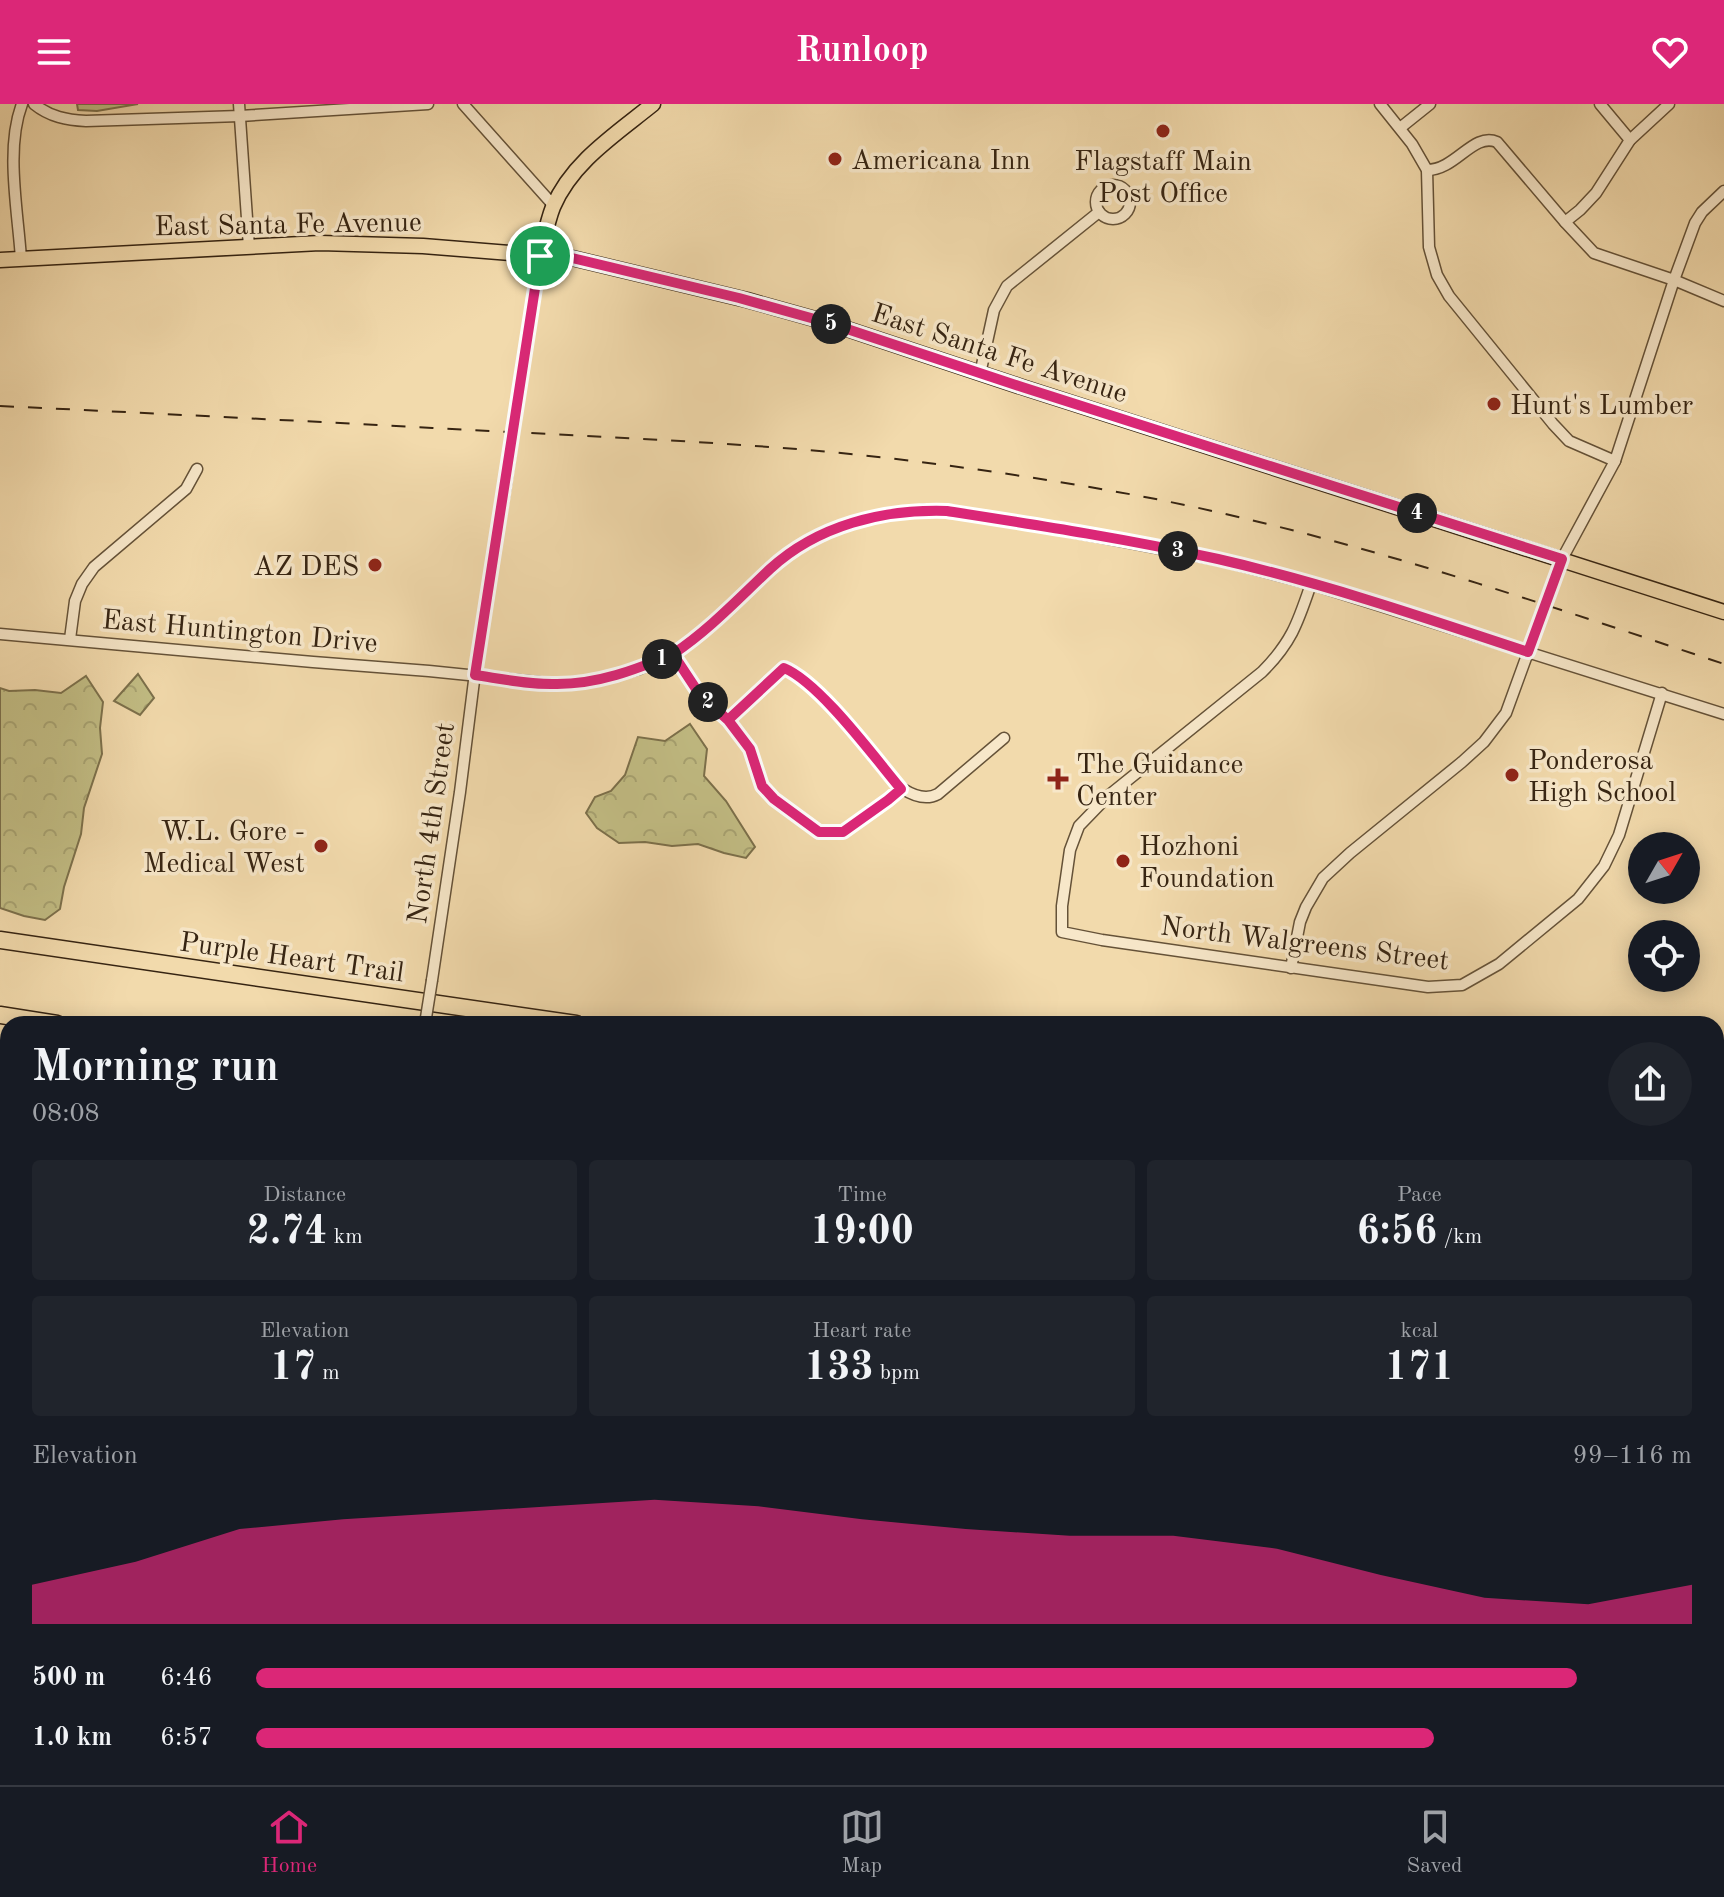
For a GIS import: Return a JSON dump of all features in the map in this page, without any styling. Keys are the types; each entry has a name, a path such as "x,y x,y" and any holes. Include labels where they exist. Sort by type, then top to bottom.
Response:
{"highway":[{"name":"Purple Heart Trail","path":"0,940 521,1016"}],"main road":[{"path":"540,256 554,206 574,172 653,104"},
{"name":"East Santa Fe Avenue","path":"0,260 320,243 411,245 572,258 829,323 1724,612"}],"street":[{"path":"21,259 13,151 16,121 22,104"},
{"path":"34,104 66,120 428,104"},
{"path":"463,104 554,206"},
{"path":"1380,104 1412,144 1427,170 1429,247 1437,275 1449,296 1569,441 1615,461"},
{"path":"1600,104 1630,140"},
{"path":"1565,222 1596,193 1630,140 1669,104"},
{"path":"1400,128 1427,105"},
{"path":"240,110 249,247"},
{"path":"1427,170 1436,170 1453,162 1478,142 1490,139 1497,142 1594,253 1724,301"},
{"path":"1291,968 1300,922 1323,878 1484,742 1506,713 1562,559 1615,461 1695,223 1724,191"},
{"path":"980,374 994,310 1007,286 1099,212"},
{"name":"North 4th Street","path":"426,1016 540,256"},
{"path":"70,639 75,601 94,567 186,489 197,469"},
{"name":"East Huntington Drive","path":"0,634 556,684 600,680 639,669 673,654 712,625 772,567 822,534 850,523 899,512 947,511 1220,560 1311,584 1724,714"},
{"name":"North Walgreens Street","path":"1311,584 1288,643 1276,659 1108,796 1079,826 1070,850 1062,906 1062,932 1428,987 1462,985 1499,964 1578,899 1604,866 1619,835 1662,693"},
{"path":"673,654 700,695 728,720 750,749 762,786 774,799 819,832 843,832 901,789"},
{"path":"728,720 784,668 795,673 830,706 901,789 931,798 1004,738"}],"green space":[{"path":"77,104 138,104 97,111 78,110"},
{"path":"138,674 154,698 140,715 114,701"},
{"path":"86,676 103,702 100,728 102,754 84,808 81,834 60,909 45,920 24,916 0,908 0,688 61,693"},
{"path":"690,724 707,749 704,776 726,801 755,847 746,858 698,844 619,843 597,828 586,813 595,797 611,791 625,775 638,737 665,741"}],"railway":[{"path":"0,406 809,450 1017,475 1140,496 1289,529 1435,570 1724,664"}],"place":[{"name":"Flagstaff Main Post Office","path":"1163,131"},
{"name":"Americana Inn","path":"835,159"},
{"name":"Hunt's Lumber","path":"1494,404"},
{"name":"AZ DES","path":"375,565"},
{"name":"Ponderosa High School","path":"1512,775"},
{"name":"The Guidance Center","path":"1058,779"},
{"name":"W.L. Gore - Medical West","path":"321,846"},
{"name":"Hozhoni Foundation","path":"1123,861"}],"route":[{"path":"540,256 475,675 556,684 600,680 639,669 673,654 700,695 728,720 784,668 795,673 830,706 901,789 843,832 819,832 774,799 762,786 750,749 728,720 700,695 688,678 673,654 712,625 789,554 822,534 850,523 899,512 947,511 1149,545 1311,584 1528,652 1562,559 829,323 572,258 540,256"}]}
